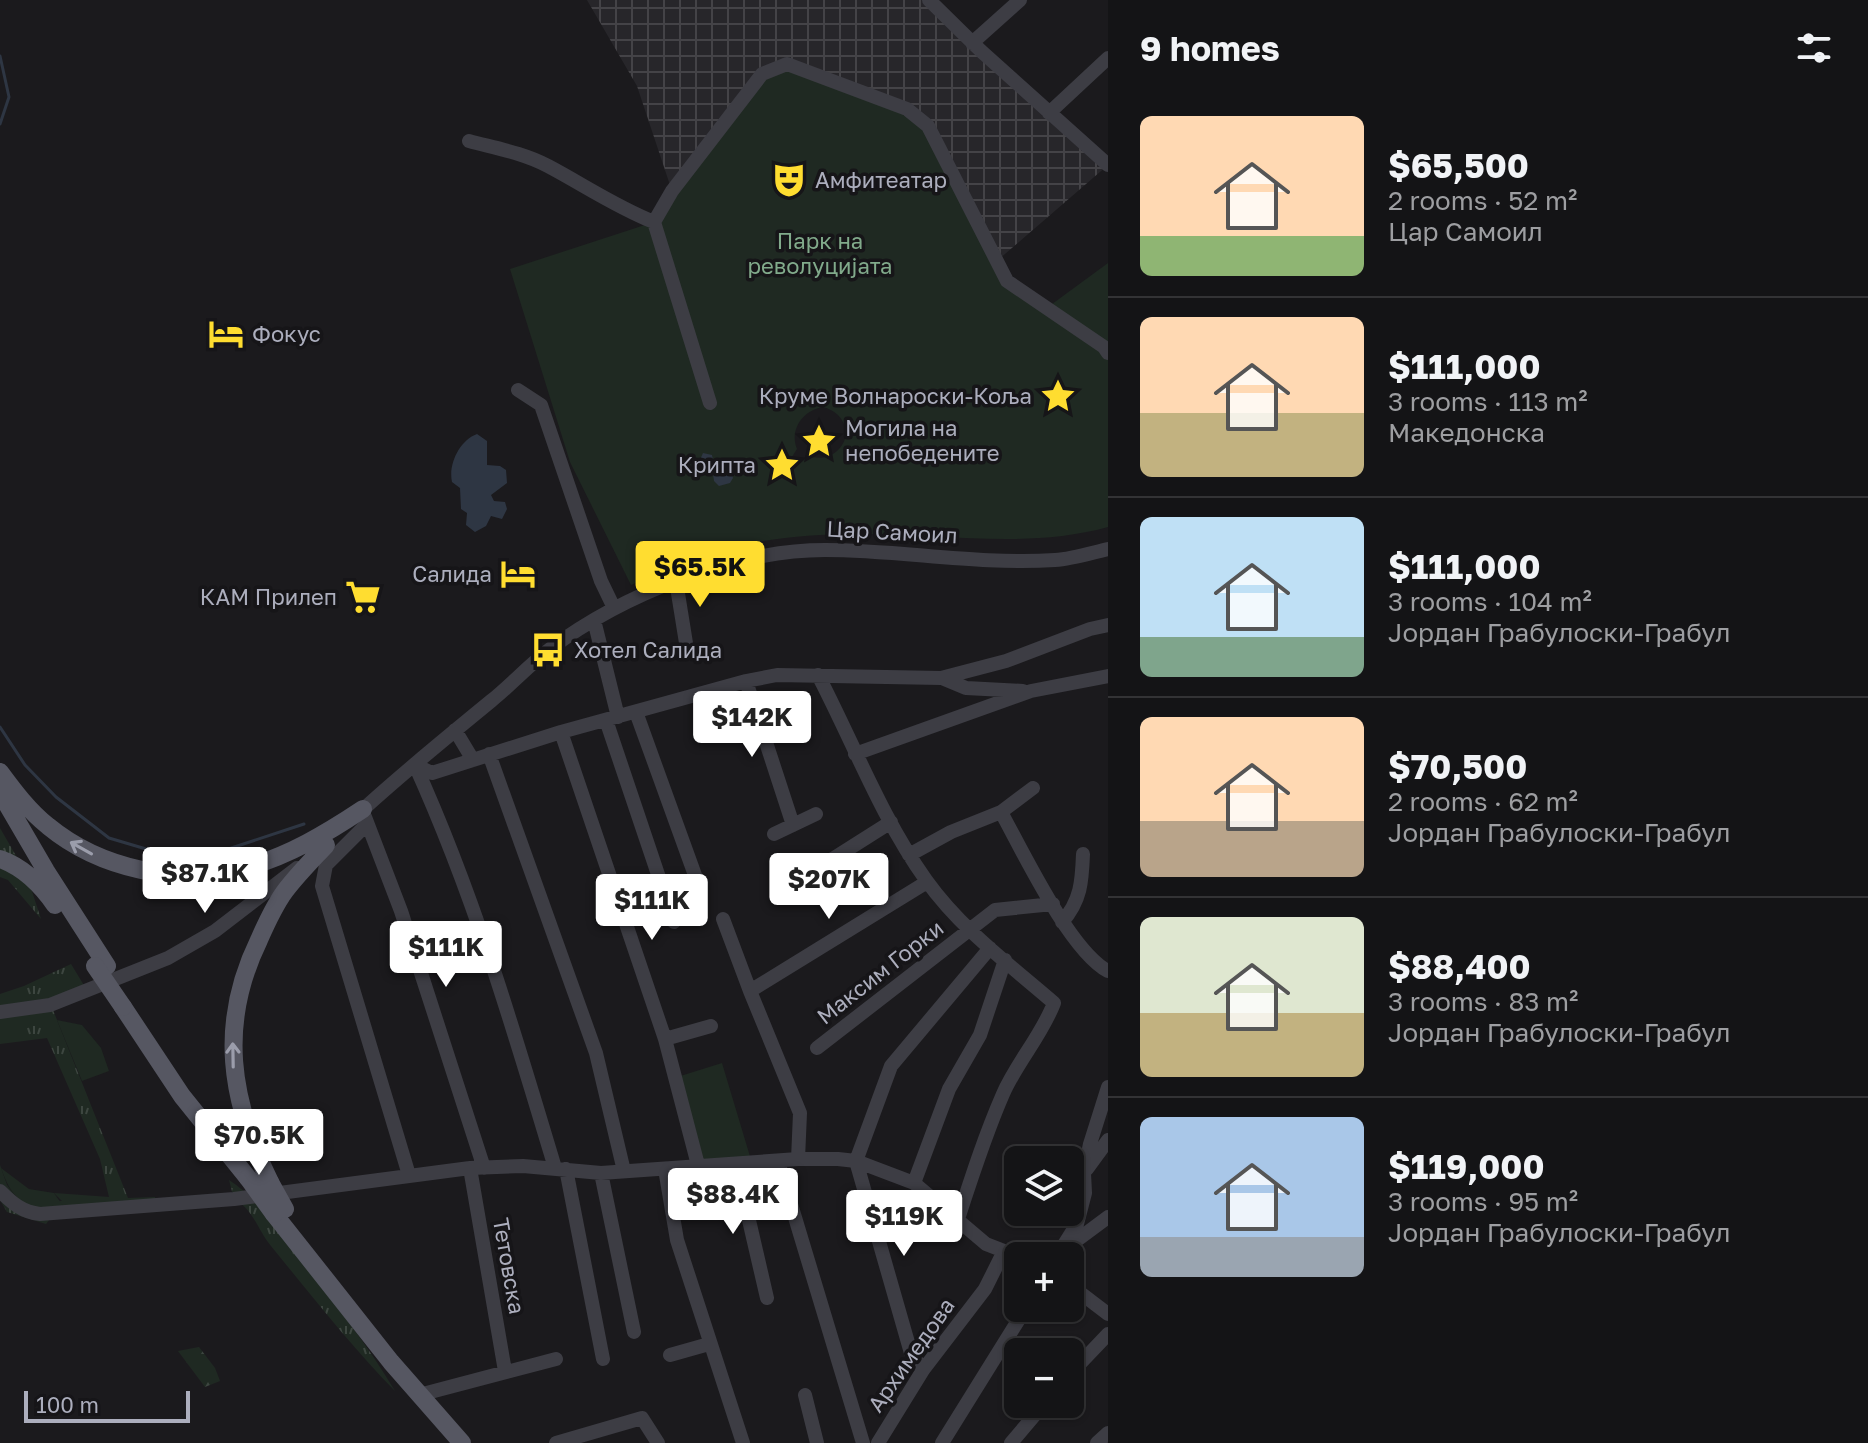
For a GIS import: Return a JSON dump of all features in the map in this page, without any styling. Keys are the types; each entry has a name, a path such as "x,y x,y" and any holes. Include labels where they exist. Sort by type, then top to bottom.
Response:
{"main road":[{"path":"0,772 36,816 71,843 114,862 161,873 218,873 244,868 279,856 365,817"},
{"path":"0,792 101,966"},
{"path":"326,845 284,893 262,933 240,985 232,1052 235,1081 246,1125 283,1205 419,1395 462,1443"},
{"path":"0,859 26,873 44,889 101,966 182,1096 248,1178 283,1205"}],"street":[{"path":"929,0 1049,113 1104,154"},
{"path":"972,43 1020,0"},
{"path":"1049,113 1108,58"},
{"path":"710,403 654,222 672,191 762,74 787,64 907,109 928,126 1007,281 1048,307 1108,353"},
{"path":"469,141 546,165 622,210 654,222"},
{"path":"518,390 541,405 601,581 614,608"},
{"name":"Цар Самоил","path":"365,817 415,765 548,650 614,608 676,581 746,561 824,550 1014,561 1058,560 1108,549"},
{"path":"676,581 686,643"},
{"path":"594,620 612,718 674,922"},
{"path":"415,765 432,773 561,732 777,675 941,678 1006,661 1108,625"},
{"name":"Максим Горки","path":"818,675 855,754 909,855 927,882 969,931 1054,1003 1047,1022 1030,1044 1004,1092 957,1222"},
{"path":"855,754 1031,691 1108,676"},
{"path":"941,678 966,688 1031,691"},
{"path":"746,681 793,825"},
{"path":"636,712 700,889"},
{"path":"455,730 473,760"},
{"path":"561,732 665,1039 698,1165"},
{"path":"489,754 596,1053 624,1171"},
{"path":"415,765 442,825 501,986 561,1168 603,1359"},
{"path":"909,855 951,832 1001,812 1033,788"},
{"path":"1001,812 1062,922 1099,966 1108,971"},
{"path":"774,834 816,814"},
{"path":"0,1012 50,1005 168,958 215,931 365,817"},
{"path":"365,817 326,865 322,886 409,1175"},
{"name":"Тетовска","path":"365,817 401,911 477,1168 505,1371"},
{"path":"779,893 891,822"},
{"path":"1062,922 1074,908 1082,885 1083,854"},
{"name":"Максим Горки","path":"750,991 927,882"},
{"name":"Максим Горки","path":"817,1048 995,910 1053,904"},
{"path":"723,919 800,1113 798,1159"},
{"path":"923,1370 911,1353 856,1161 891,1066 990,948"},
{"path":"914,1183 949,1089 980,1035 1005,960"},
{"path":"665,1039 711,1026"},
{"path":"1084,1197 1084,1173 1097,1115 1108,1087"},
{"path":"1084,1173 1108,1140"},
{"path":"0,1191 27,1213 40,1214 283,1205 409,1175 477,1168 561,1168 601,1173 798,1159 856,1161 914,1183 986,1244 1004,1251"},
{"path":"778,1161 862,1440 879,1443"},
{"path":"736,1164 767,1298"},
{"path":"665,1169 677,1240 743,1443"},
{"path":"601,1173 634,1332"},
{"path":"1075,1242 1108,1217"},
{"name":"Архимедова","path":"879,1443 923,1370 985,1289 1004,1251"},
{"path":"1084,1296 1108,1314"},
{"path":"942,1443 1017,1322"},
{"path":"1084,1359 1108,1334"},
{"path":"670,1355 709,1344"},
{"path":"419,1395 556,1359"},
{"path":"805,1395 817,1443"},
{"path":"556,1443 642,1418 658,1443"},
{"path":"1011,1443 1032,1418"}],"shaded area":[{"path":"587,0 929,0 1108,165 998,260 672,191 637,86"}],"green space":[{"name":"Парк на револуцијата","path":"805,70 928,126 1007,281 1048,307 1108,263 1108,527 1078,534 1018,539 866,534 784,538 704,555 631,585 570,462 510,269 654,222 762,74","holes":["827,408 837,414 844,424 846,433 842,446 826,457 801,460 791,467 786,476 780,474 779,464 788,463 797,449 795,435 800,422 809,412"]},
{"path":"0,828 26,873 41,919 8,880 0,877"},
{"path":"71,964 88,992 51,1005 128,1198 155,1197 156,1205 55,1212 46,1224 7,1212 0,1200 0,1165 7,1185 16,1197 62,1201 54,1193 109,1197 100,1159 47,1038 0,1044 0,994"},
{"path":"57,1020 82,1025 101,1048 109,1071 82,1081"},
{"path":"722,1063 752,1163 698,1165 674,1078"},
{"path":"1,1168 29,1189 54,1193 63,1206 40,1207 23,1202 11,1189"},
{"path":"229,1180 263,1210 283,1234 395,1391 266,1240 255,1220 234,1199"},
{"path":"199,1347 215,1368 220,1381 205,1387 178,1351"}],"water":[{"path":"477,434 487,441 487,465 506,470 507,483 491,495 494,501 505,502 507,509 502,519 491,516 486,526 475,532 466,525 467,513 461,509 460,488 452,482 451,475 461,447"},
{"path":"703,453 712,455 714,465 730,468 733,478 730,483 719,486 714,481 712,467 704,467 699,462"}],"waterway":[{"path":"0,56 9,97 0,124"},
{"path":"0,727 25,765 56,797 109,838 163,854 213,854 304,824"}],"place":[{"name":"Амфитеатар","path":"789,180"},
{"name":"Фокус","path":"226,334"},
{"name":"Круме Волнароски-Коља","path":"1058,396"},
{"name":"Могила на непобедените","path":"819,441"},
{"name":"Крипта","path":"782,465"},
{"name":"Салида","path":"518,574"},
{"name":"КАМ Прилеп","path":"363,597"},
{"name":"Хотел Салида","path":"548,650"}]}
